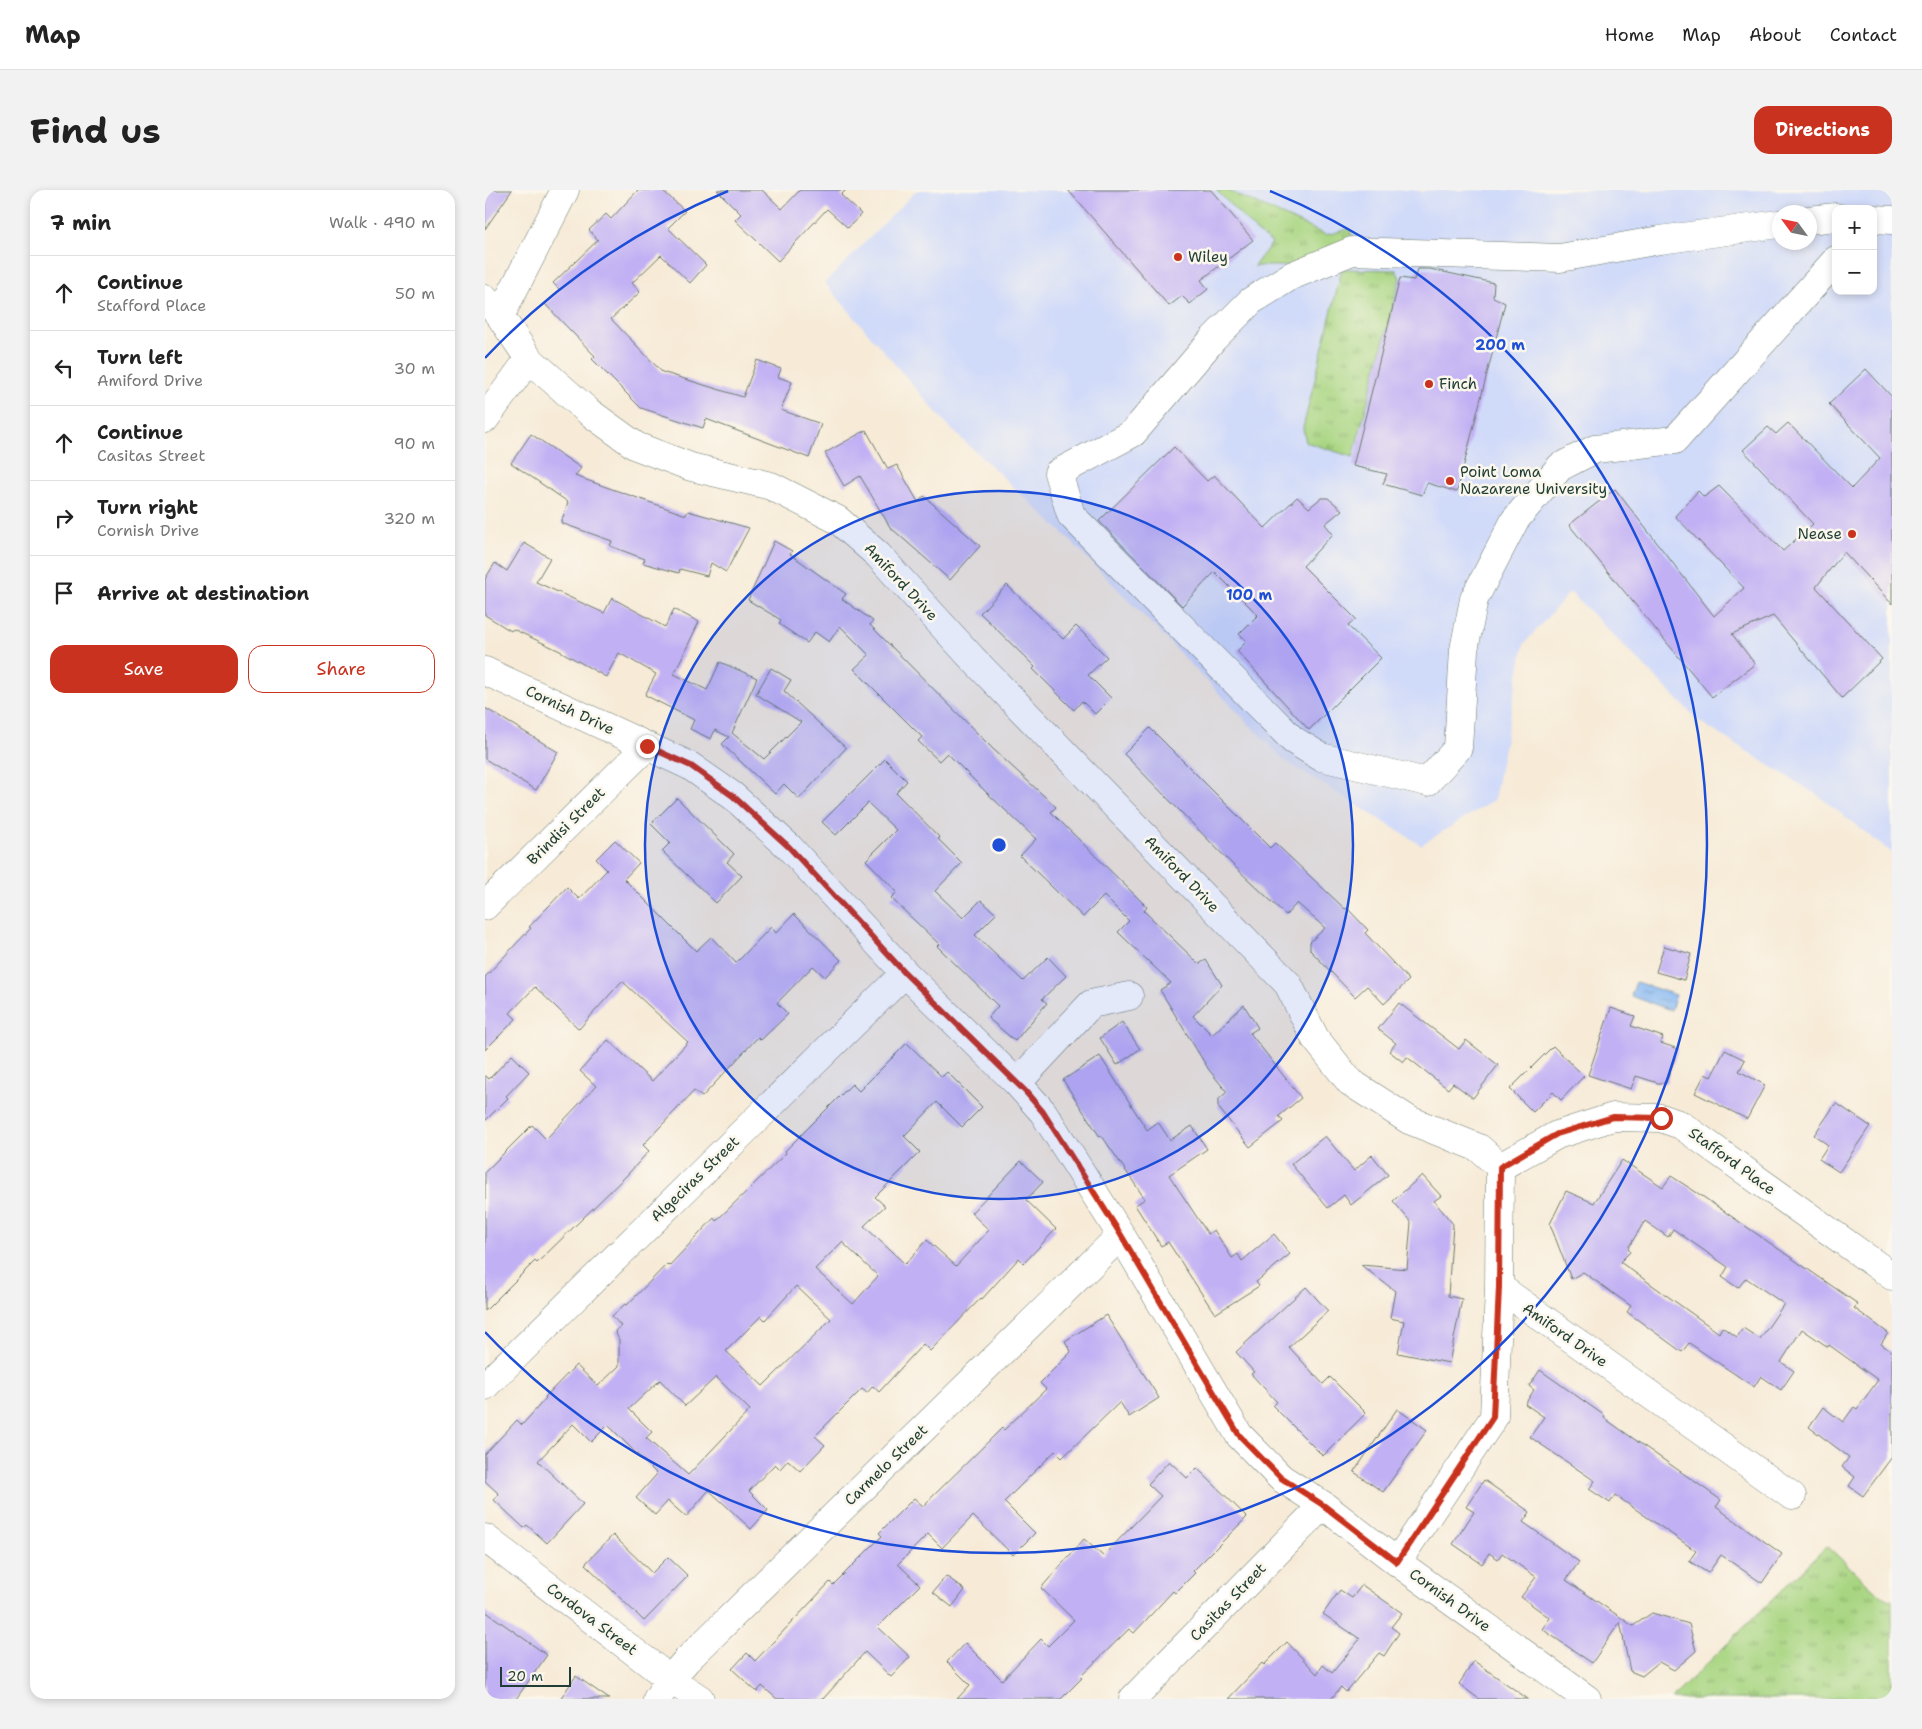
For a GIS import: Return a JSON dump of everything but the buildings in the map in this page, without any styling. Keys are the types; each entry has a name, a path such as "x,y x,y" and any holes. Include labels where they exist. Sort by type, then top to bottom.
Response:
{"street":[{"path":"492,307 565,190"},
{"path":"1817,219 1832,217"},
{"path":"1877,218 1892,220"},
{"path":"1772,225 1660,240 1560,258 1352,251 1306,269 1291,276 1251,302 1214,338 1133,433 1058,473 1071,514 1293,740 1321,757 1427,782 1459,748 1464,650 1474,599 1515,520 1560,467 1595,449 1675,440 1832,264"},
{"name":"Amiford Drive","path":"492,307 529,359 589,412 636,446 691,467 771,486 838,520 878,555 972,658 1288,984 1315,1038 1350,1082 1409,1120 1479,1148 1500,1167"},
{"path":"485,419 529,359"},
{"name":"Cornish Drive","path":"485,671 691,766 733,796 789,847 905,973 1017,1083 1043,1112 1121,1235 1239,1435 1281,1478 1323,1505 1397,1562 1587,1699"},
{"name":"Brindisi Street","path":"485,906 647,746"},
{"name":"Algeciras Street","path":"485,1386 905,973"},
{"path":"1017,1083 1091,1004 1129,996"},
{"name":"Stafford Place","path":"1500,1167 1557,1134 1613,1117 1661,1118 1681,1125 1892,1276"},
{"path":"1397,1562 1493,1417 1499,1287 1500,1167"},
{"name":"Carmelo Street","path":"664,1689 1121,1235"},
{"name":"Amiford Drive","path":"1499,1287 1792,1496"},
{"name":"Casitas Street","path":"1133,1699 1323,1505"},
{"name":"Cordova Street","path":"485,1538 664,1689 700,1699"}],"shaded area":[{"name":"Point Loma Nazarene University","path":"917,190 1415,190 1423,192 1426,190 1892,190 1892,853 1817,795 1700,722 1570,592 1524,644 1494,800 1421,845 1284,760 1066,536 948,426 825,283"}],"green space":[{"path":"1216,190 1227,190 1326,235 1349,229 1355,240 1289,266 1254,266 1272,243 1256,231"},
{"path":"1342,269 1396,270 1400,278 1353,457 1306,442 1303,428"},
{"path":"1827,1546 1878,1593 1892,1600 1892,1699 1671,1699"}],"water":[{"path":"1636,982 1676,995 1671,1010 1631,996"}],"place":[{"name":"Wiley","path":"1178,257"},
{"name":"Finch","path":"1429,384"},
{"name":"Point Loma Nazarene University","path":"1450,481"},
{"name":"Nease","path":"1852,534"}],"route":[{"path":"647,746 691,766 733,796 789,847 905,973 1025,1091 1043,1112 1121,1235 1239,1435 1281,1478 1323,1505 1397,1562 1493,1417 1499,1287 1500,1167 1557,1134 1613,1117 1661,1118"}]}
